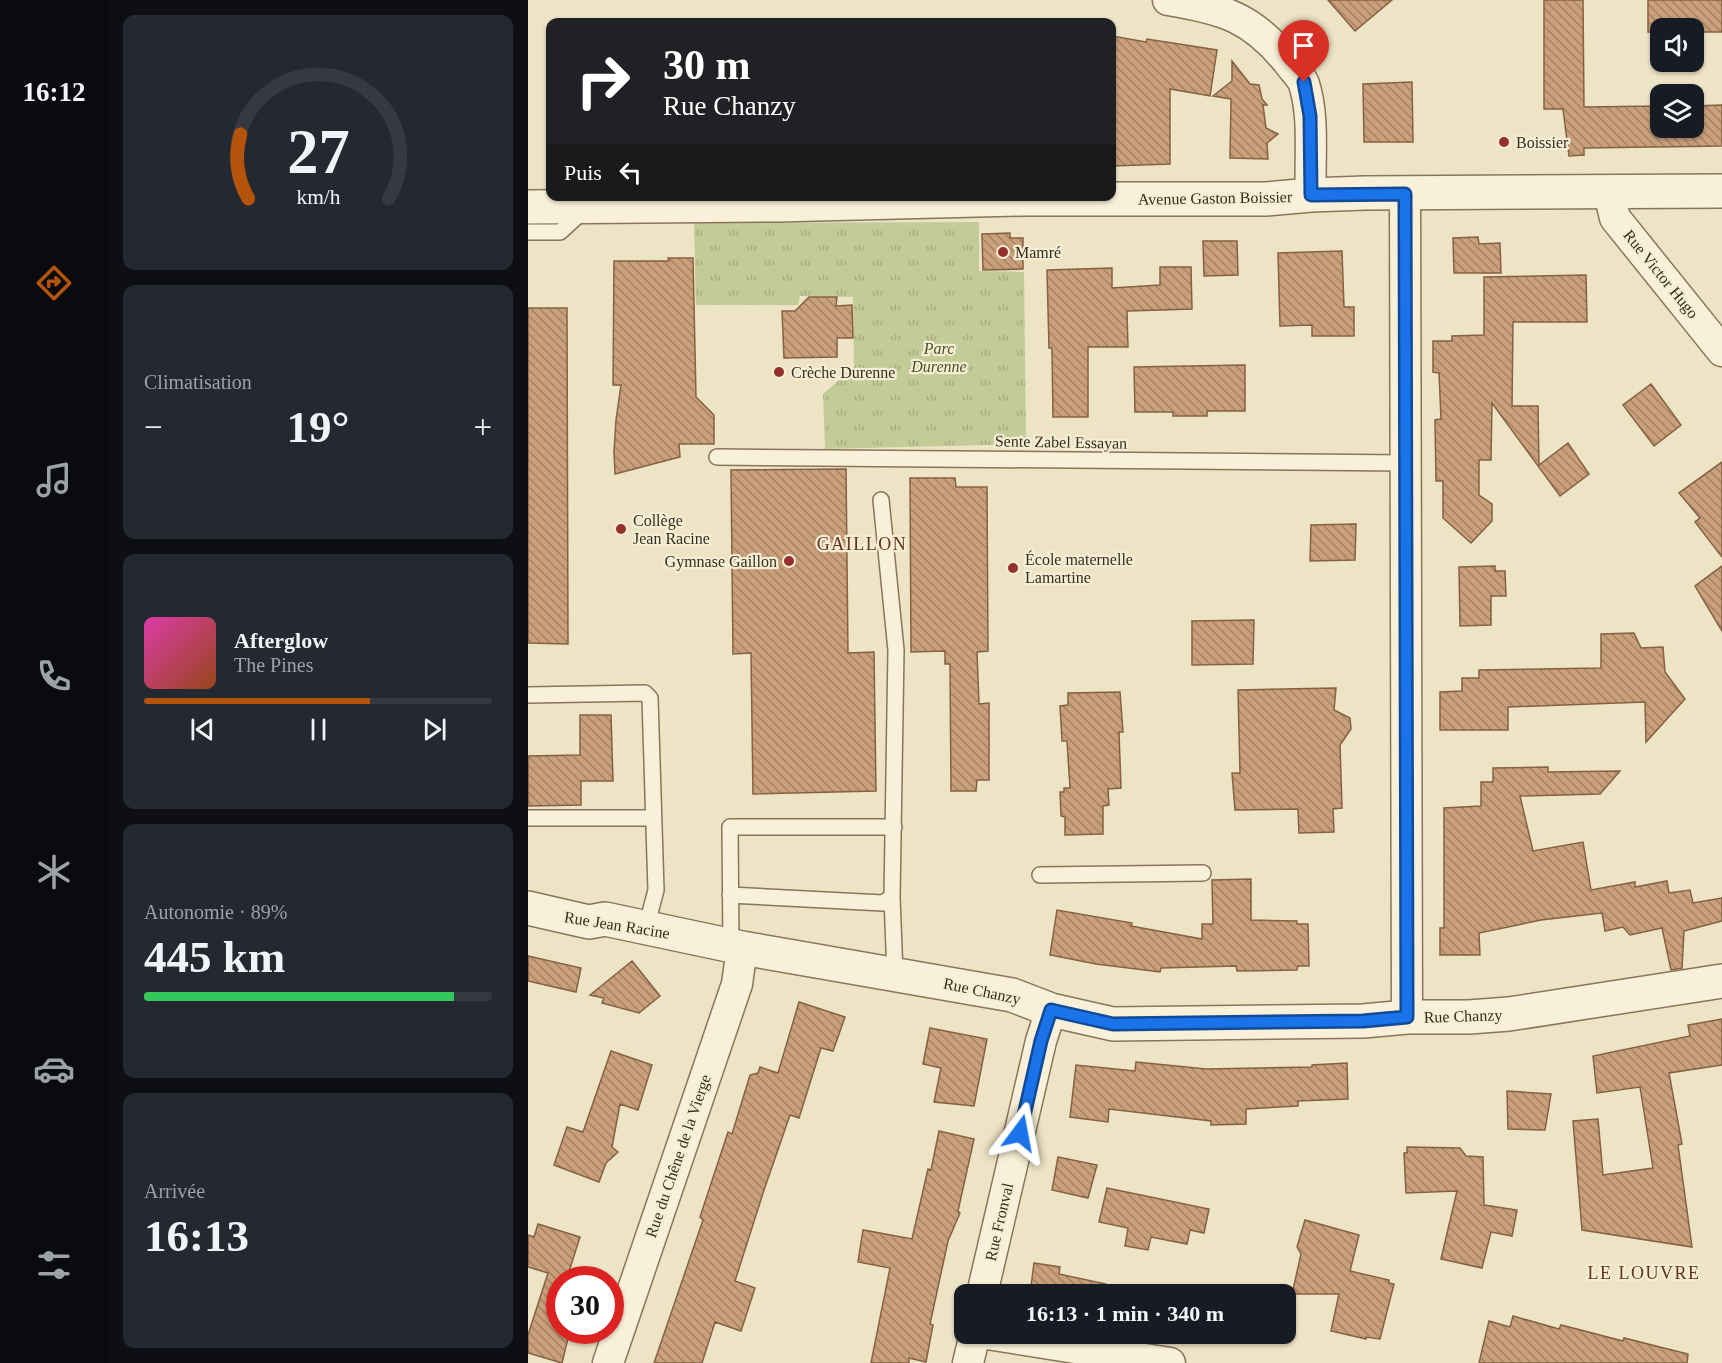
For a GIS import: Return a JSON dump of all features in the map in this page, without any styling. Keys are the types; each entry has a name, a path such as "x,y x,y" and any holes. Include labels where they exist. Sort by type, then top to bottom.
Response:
{"street":[{"path":"1168,0 1209,7 1242,20 1277,49 1304,82 1310,116 1311,195"},
{"name":"Avenue Gaston Boissier","path":"1116,199 1266,199 1311,195 1722,191"},
{"name":"Rue Victor Hugo","path":"1609,193 1616,218 1722,351"},
{"path":"1405,194 1405,463 1408,614 1407,1017"},
{"name":"Avenue Gaston Boissier","path":"528,207 898,201"},
{"name":"Rue Jean Racine","path":"528,908 589,922 605,919 736,947"},
{"name":"Rue Chanzy","path":"736,947 1012,995 1051,1010 1113,1024 1363,1021 1407,1017 1469,1017 1509,1014 1722,981"},
{"name":"Rue du Chêne de la Vierge","path":"608,1363 737,984 736,947"},
{"name":"Rue Fronval","path":"984,1284 1041,1041 1051,1010"},
{"path":"968,1363 973,1344"},
{"path":"1050,1344 1170,1363"}],"lane":[{"path":"528,232 560,232 588,206"},
{"name":"Sente Zabel Essayan","path":"717,457 1405,463"},
{"path":"881,500 896,650 892,897 895,975"},
{"path":"528,695 645,693 650,698 656,890 646,928"},
{"path":"528,818 653,818"},
{"path":"736,947 730,895 730,827 894,827"},
{"path":"1040,875 1203,873"},
{"path":"730,895 883,903 892,897"}],"green space":[{"name":"Parc Durenne","path":"979,222 979,271 1024,272 1026,444 825,449 823,394 854,367 853,297 800,296 798,305 696,305 694,223"}],"building":[{"path":"1328,0 1392,0 1355,31"},
{"path":"1544,0 1583,0 1584,107 1650,106 1650,138 1704,138 1704,106 1722,105 1722,146 1584,148 1584,155 1569,156 1563,109 1544,109"},
{"path":"1648,0 1722,0 1722,32 1704,32 1704,18 1650,18 1650,32 1648,32"},
{"path":"1116,37 1217,50 1210,96 1170,89 1170,164 1116,166"},
{"path":"1232,61 1250,84 1259,85 1262,99 1267,105 1263,105 1266,128 1278,134 1267,143 1268,159 1230,158 1231,99 1213,96 1232,81"},
{"path":"1412,82 1413,142 1364,142 1363,84"},
{"name":"Mamré","path":"1010,233 1010,238 1023,238 1023,269 983,270 982,234"},
{"path":"1478,237 1479,244 1500,243 1501,273 1454,273 1453,238"},
{"path":"1203,241 1237,241 1238,275 1204,276"},
{"path":"1342,251 1344,307 1354,307 1354,336 1312,336 1312,325 1280,326 1278,253"},
{"path":"668,258 693,258 696,397 714,415 714,444 679,444 680,457 615,474 616,420 621,385 613,385 614,261 669,261"},
{"path":"1160,267 1191,267 1192,309 1127,311 1128,347 1088,347 1088,417 1053,417 1052,348 1049,348 1047,270 1112,268 1112,288 1160,285"},
{"path":"1586,275 1587,322 1513,322 1512,406 1538,406 1539,465 1568,443 1589,474 1560,496 1492,403 1491,460 1479,460 1479,495 1492,504 1492,521 1471,543 1443,518 1443,481 1436,481 1435,420 1441,419 1439,373 1433,372 1433,341 1452,341 1452,336 1484,335 1484,277"},
{"path":"809,297 837,297 836,306 852,305 853,338 837,338 837,357 784,358 782,311 795,311"},
{"path":"528,308 567,308 568,644 528,643"},
{"path":"1245,365 1245,411 1207,411 1207,416 1173,416 1173,412 1135,412 1134,367"},
{"path":"1651,384 1681,425 1654,446 1623,405"},
{"path":"1722,462 1722,557 1695,522 1700,518 1679,493"},
{"name":"Gymnase Gaillon","path":"846,469 848,653 874,652 876,791 753,794 751,653 733,654 731,470"},
{"name":"École maternelle Lamartine","path":"910,478 955,478 956,487 987,487 988,651 977,652 979,704 989,703 989,780 977,780 976,791 951,791 950,664 945,664 945,651 911,652"},
{"path":"1356,524 1355,560 1310,561 1311,525"},
{"path":"1495,566 1495,571 1505,571 1506,596 1491,596 1491,625 1460,626 1459,567"},
{"path":"1722,566 1722,631 1695,586"},
{"path":"1254,620 1253,664 1192,665 1192,621"},
{"path":"1634,633 1641,648 1663,647 1665,672 1685,699 1646,742 1645,702 1508,707 1508,730 1440,730 1440,692 1462,691 1462,678 1479,678 1479,670 1601,668 1601,634"},
{"path":"1336,688 1334,710 1350,718 1351,729 1340,745 1342,808 1333,809 1334,832 1299,833 1298,809 1235,810 1232,773 1240,773 1238,690"},
{"path":"1120,692 1123,732 1119,732 1121,788 1108,789 1109,805 1103,806 1103,834 1065,835 1065,817 1061,816 1060,792 1064,792 1064,788 1070,788 1067,741 1062,741 1060,706 1068,705 1068,693"},
{"path":"580,715 611,715 613,781 581,781 581,805 528,806 528,756 580,755"},
{"path":"1548,767 1548,772 1620,771 1600,794 1520,796 1533,851 1583,842 1591,890 1635,882 1635,887 1667,881 1669,893 1690,890 1693,903 1722,898 1722,921 1684,931 1682,968 1671,970 1662,928 1630,935 1623,927 1605,931 1602,913 1541,920 1479,933 1480,955 1440,955 1440,928 1444,928 1444,808 1481,806 1481,782 1493,782 1493,768"},
{"path":"1251,879 1251,920 1297,921 1297,924 1308,924 1309,966 1298,966 1297,970 1237,971 1236,966 1161,968 1160,972 1096,964 1050,955 1057,910 1132,923 1131,926 1202,939 1202,924 1213,924 1212,880"},
{"path":"528,956 581,968 576,992 528,981"},
{"path":"632,961 660,996 639,1013 602,1003 604,998 590,995"},
{"path":"799,1002 845,1017 833,1051 821,1048 799,1118 790,1115 764,1190 735,1281 755,1288 741,1331 715,1322 702,1363 654,1363 703,1220 700,1217 728,1132 732,1134 750,1075 758,1073 760,1067 778,1073"},
{"path":"1722,1019 1722,1065 1669,1073 1682,1144 1678,1145 1692,1247 1582,1230 1573,1121 1598,1119 1603,1175 1653,1168 1640,1087 1597,1093 1593,1056 1690,1036 1688,1025"},
{"path":"930,1028 987,1039 974,1106 934,1102 941,1068 923,1064"},
{"path":"611,1051 652,1065 638,1110 620,1104 612,1147 618,1152 606,1163 599,1182 554,1165 567,1127 583,1132"},
{"path":"1136,1062 1206,1069 1312,1067 1312,1065 1347,1063 1348,1099 1298,1101 1298,1106 1246,1109 1246,1124 1211,1125 1211,1121 1109,1109 1108,1122 1070,1117 1076,1065 1135,1071"},
{"path":"1507,1091 1551,1094 1545,1130 1508,1129"},
{"path":"939,1131 974,1139 958,1211 960,1213 948,1241 930,1324 933,1325 926,1362 909,1358 909,1363 871,1363 890,1268 858,1262 863,1230 912,1239"},
{"path":"1407,1147 1460,1148 1466,1156 1483,1157 1484,1205 1517,1210 1512,1236 1491,1232 1482,1268 1441,1259 1457,1191 1406,1193 1404,1153 1407,1153"},
{"path":"1058,1157 1097,1165 1088,1198 1052,1190"},
{"path":"1107,1188 1209,1209 1204,1233 1190,1230 1187,1244 1151,1237 1148,1250 1125,1246 1128,1228 1099,1222"},
{"path":"1305,1220 1359,1235 1350,1271 1389,1280 1389,1283 1394,1284 1380,1339 1366,1337 1366,1339 1331,1331 1339,1294 1296,1294 1294,1284 1301,1254 1297,1247"},
{"path":"538,1224 580,1237 571,1266 546,1266 546,1272 528,1267 528,1235 534,1237"},
{"path":"1034,1263 1060,1267 1059,1274 1106,1284 1031,1284"},
{"path":"546,1279 546,1344 567,1344 562,1363 528,1353 528,1335"},
{"path":"1513,1316 1559,1329 1561,1325 1688,1354 1687,1363 1479,1363 1489,1321 1510,1327"}],"place":[{"name":"Boissier","path":"1504,142"},
{"name":"Mamré","path":"1003,252"},
{"name":"Crèche Durenne","path":"779,372"},
{"name":"Collège Jean Racine","path":"621,529"},
{"name":"Gymnase Gaillon","path":"789,561"},
{"name":"École maternelle Lamartine","path":"1013,568"}],"district":[{"name":"GAILLON","path":"862,544"},
{"name":"LE LOUVRE","path":"1644,1273"}],"route":[{"path":"1020,1133 1041,1041 1051,1010 1113,1024 1363,1021 1407,1017 1408,614 1405,463 1405,194 1311,195 1310,116 1304,82"}]}
